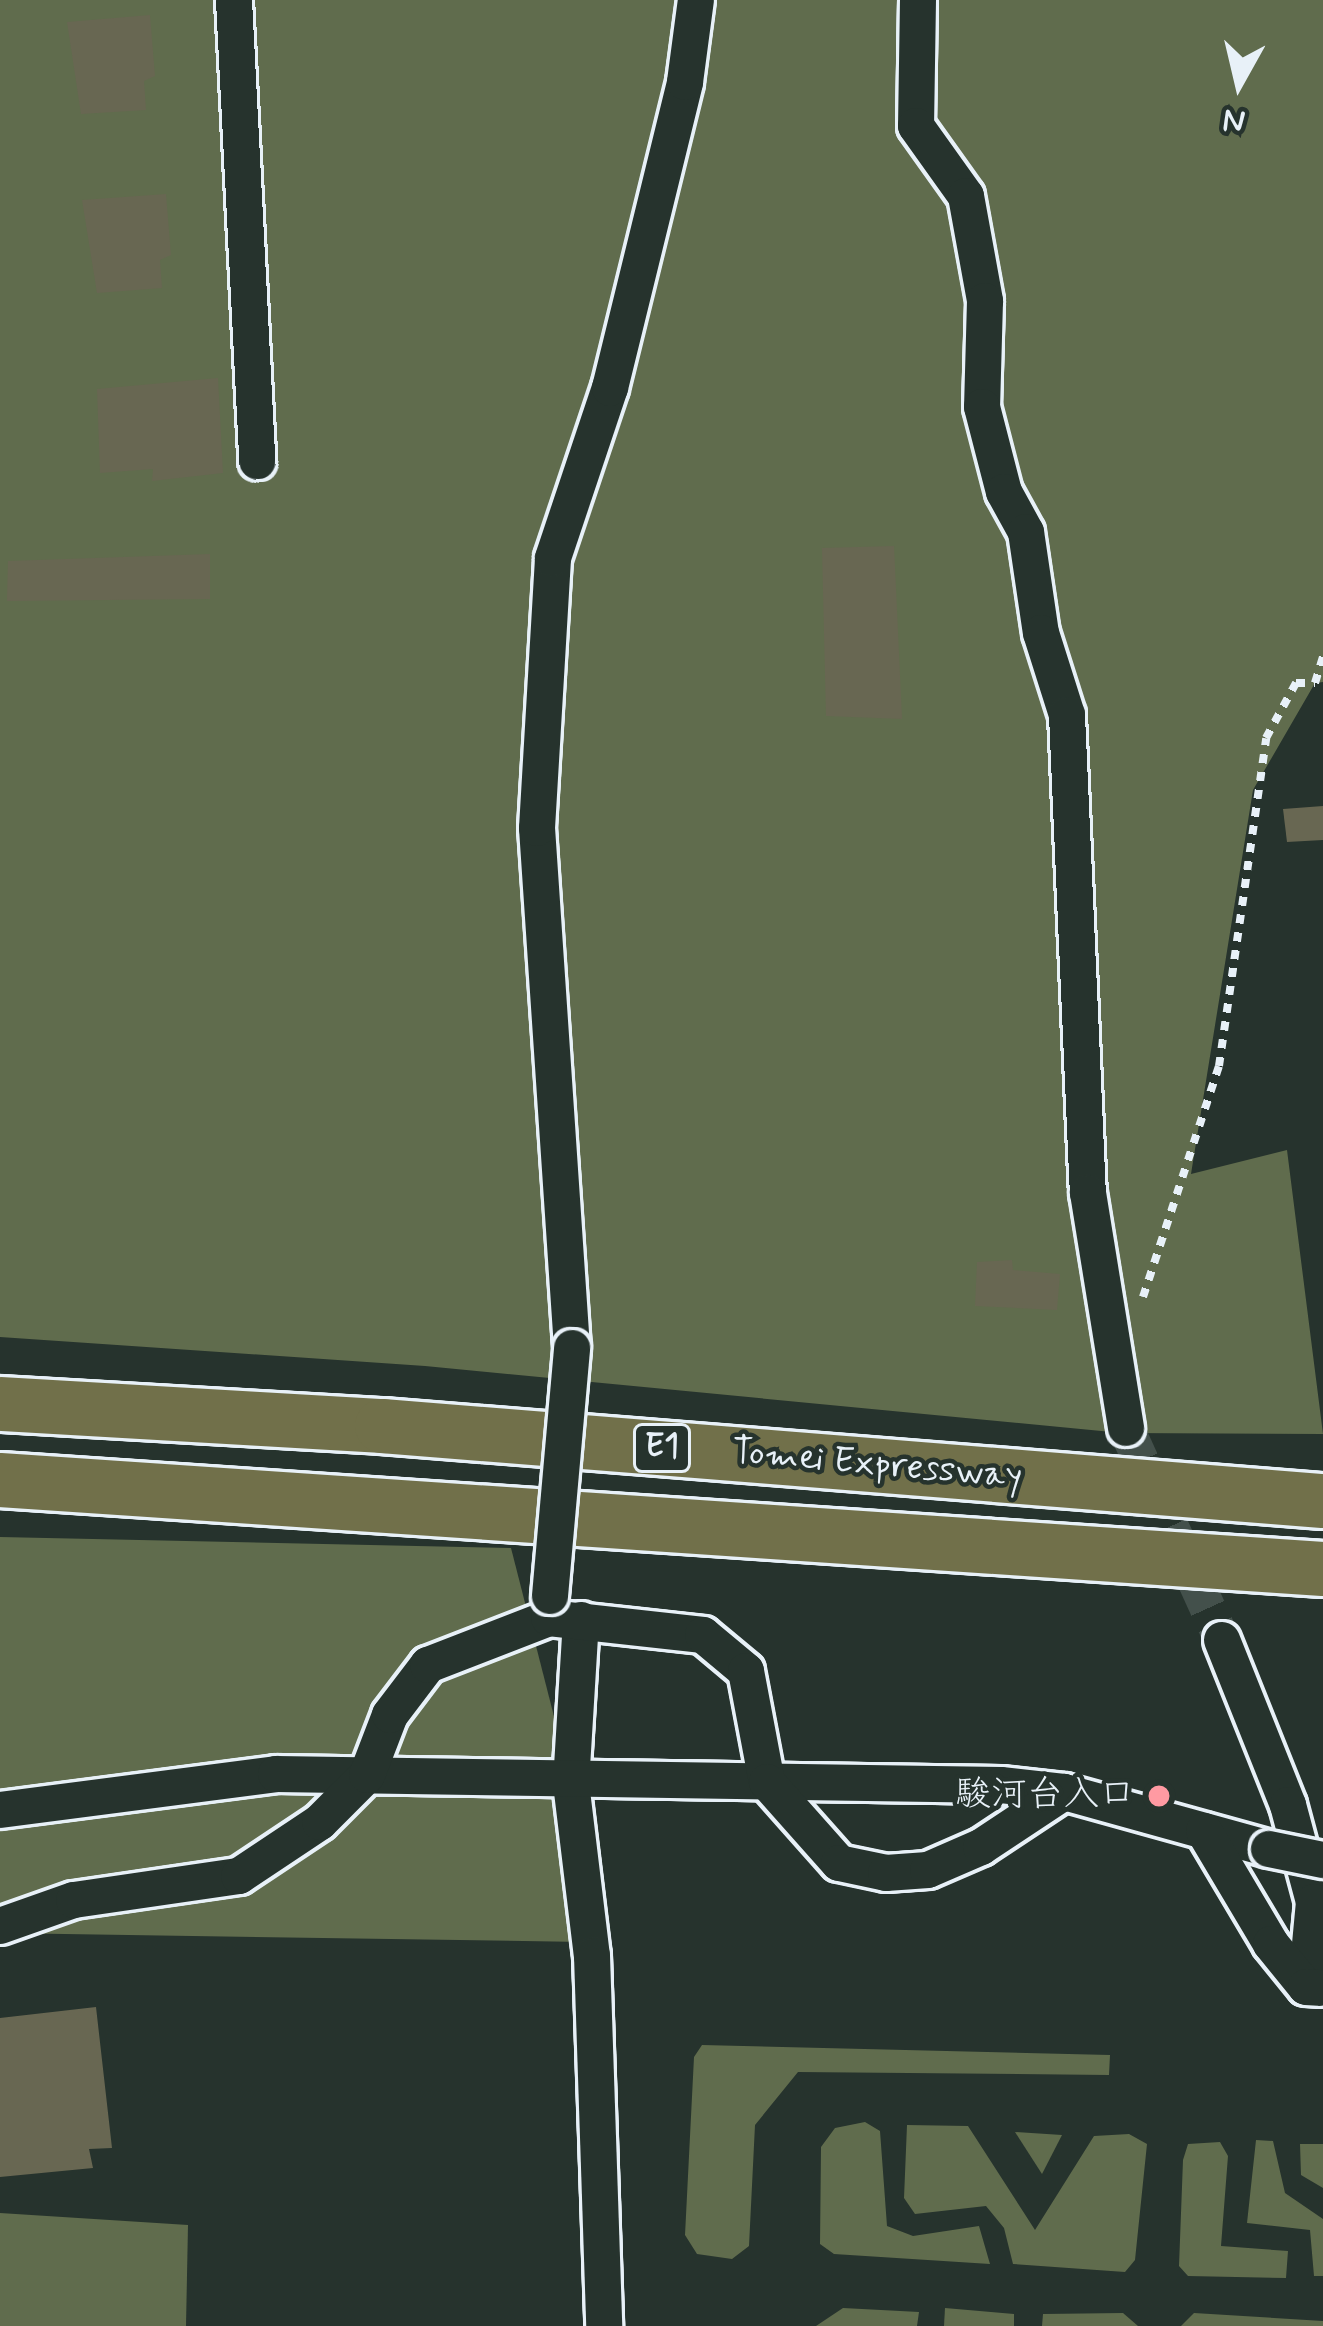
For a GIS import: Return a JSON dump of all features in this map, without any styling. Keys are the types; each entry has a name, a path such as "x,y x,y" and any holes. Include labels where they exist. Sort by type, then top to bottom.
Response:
{"highway":[{"name":"Tomei Expressway","path":"0,1403 382,1426 1323,1502"},
{"name":"Tomei Expressway","path":"0,1480 1323,1569"}],"street":[{"path":"234,0 257,461"},
{"path":"604,2326 592,1956 571,1783 560,1611 572,1348 537,828 554,558 610,388 685,82 695,0"},
{"path":"918,0 916,126 966,196 985,301 982,407 1004,492 1026,532 1041,633 1067,716 1088,1193 1126,1428"},
{"path":"0,1926 74,1900 239,1876 320,1822 367,1775 390,1715 428,1665 560,1611 703,1635 746,1671 767,1782 838,1863 886,1873 928,1870 981,1846 1064,1792"},
{"path":"1222,1640 1288,1805 1315,1902 1314,1988"},
{"path":"0,1810 276,1774 1064,1792 1269,1850 1323,1860"},
{"path":"1204,1831 1233,1892 1314,1988"}],"path":[{"path":"1117,1378 1219,1066 1266,738 1297,683 1315,683 1323,656"}],"green space":[{"path":"0,0 1323,0 1323,682 1315,683 1253,790 1191,1174 1287,1150 1323,1434 1122,1433 425,1366 0,1337"},
{"path":"0,1537 511,1548 571,1783 584,1942 0,1933"},
{"path":"702,2045 1110,2055 1109,2075 798,2072 755,2125 749,2246 732,2259 697,2254 685,2235 694,2057"},
{"path":"865,2122 880,2131 887,2226 913,2236 979,2226 990,2264 834,2254 820,2244 821,2147 835,2128"},
{"path":"907,2125 968,2126 1035,2230 1094,2136 1129,2134 1147,2144 1135,2260 1125,2272 1013,2264 1004,2228 986,2206 915,2214 904,2198"},
{"path":"1015,2132 1062,2135 1042,2174"},
{"path":"1256,2140 1273,2141 1285,2193 1323,2219 1323,2276 1314,2276 1310,2230 1247,2223"},
{"path":"1220,2142 1228,2156 1221,2246 1288,2251 1286,2278 1188,2276 1179,2266 1183,2160 1188,2144"},
{"path":"1300,2144 1323,2144 1323,2188 1301,2175"},
{"path":"0,2213 188,2225 186,2326 0,2326"},
{"path":"843,2308 919,2312 917,2326 816,2326"},
{"path":"945,2308 1014,2314 1014,2326 944,2326"},
{"path":"1123,2313 1138,2326 1042,2326 1043,2314"},
{"path":"1194,2313 1323,2321 1323,2326 1181,2326"}],"building":[{"path":"150,15 155,76 144,81 146,110 81,114 67,22"},
{"path":"166,194 171,255 160,260 162,288 97,293 82,200"},
{"path":"218,378 223,473 152,481 153,469 100,473 97,389"},
{"path":"894,546 902,719 826,716 822,548"},
{"path":"210,554 210,599 7,601 8,561"},
{"path":"1323,806 1323,840 1287,842 1283,809"},
{"path":"1012,1260 1013,1270 1060,1274 1057,1310 975,1306 977,1262"},
{"path":"96,2007 112,2148 89,2149 93,2168 0,2177 0,2018"}],"tunnel":[{"path":"1126,1428 1222,1640"}],"place":[{"name":"駿河台入口","path":"1159,1796"}]}
